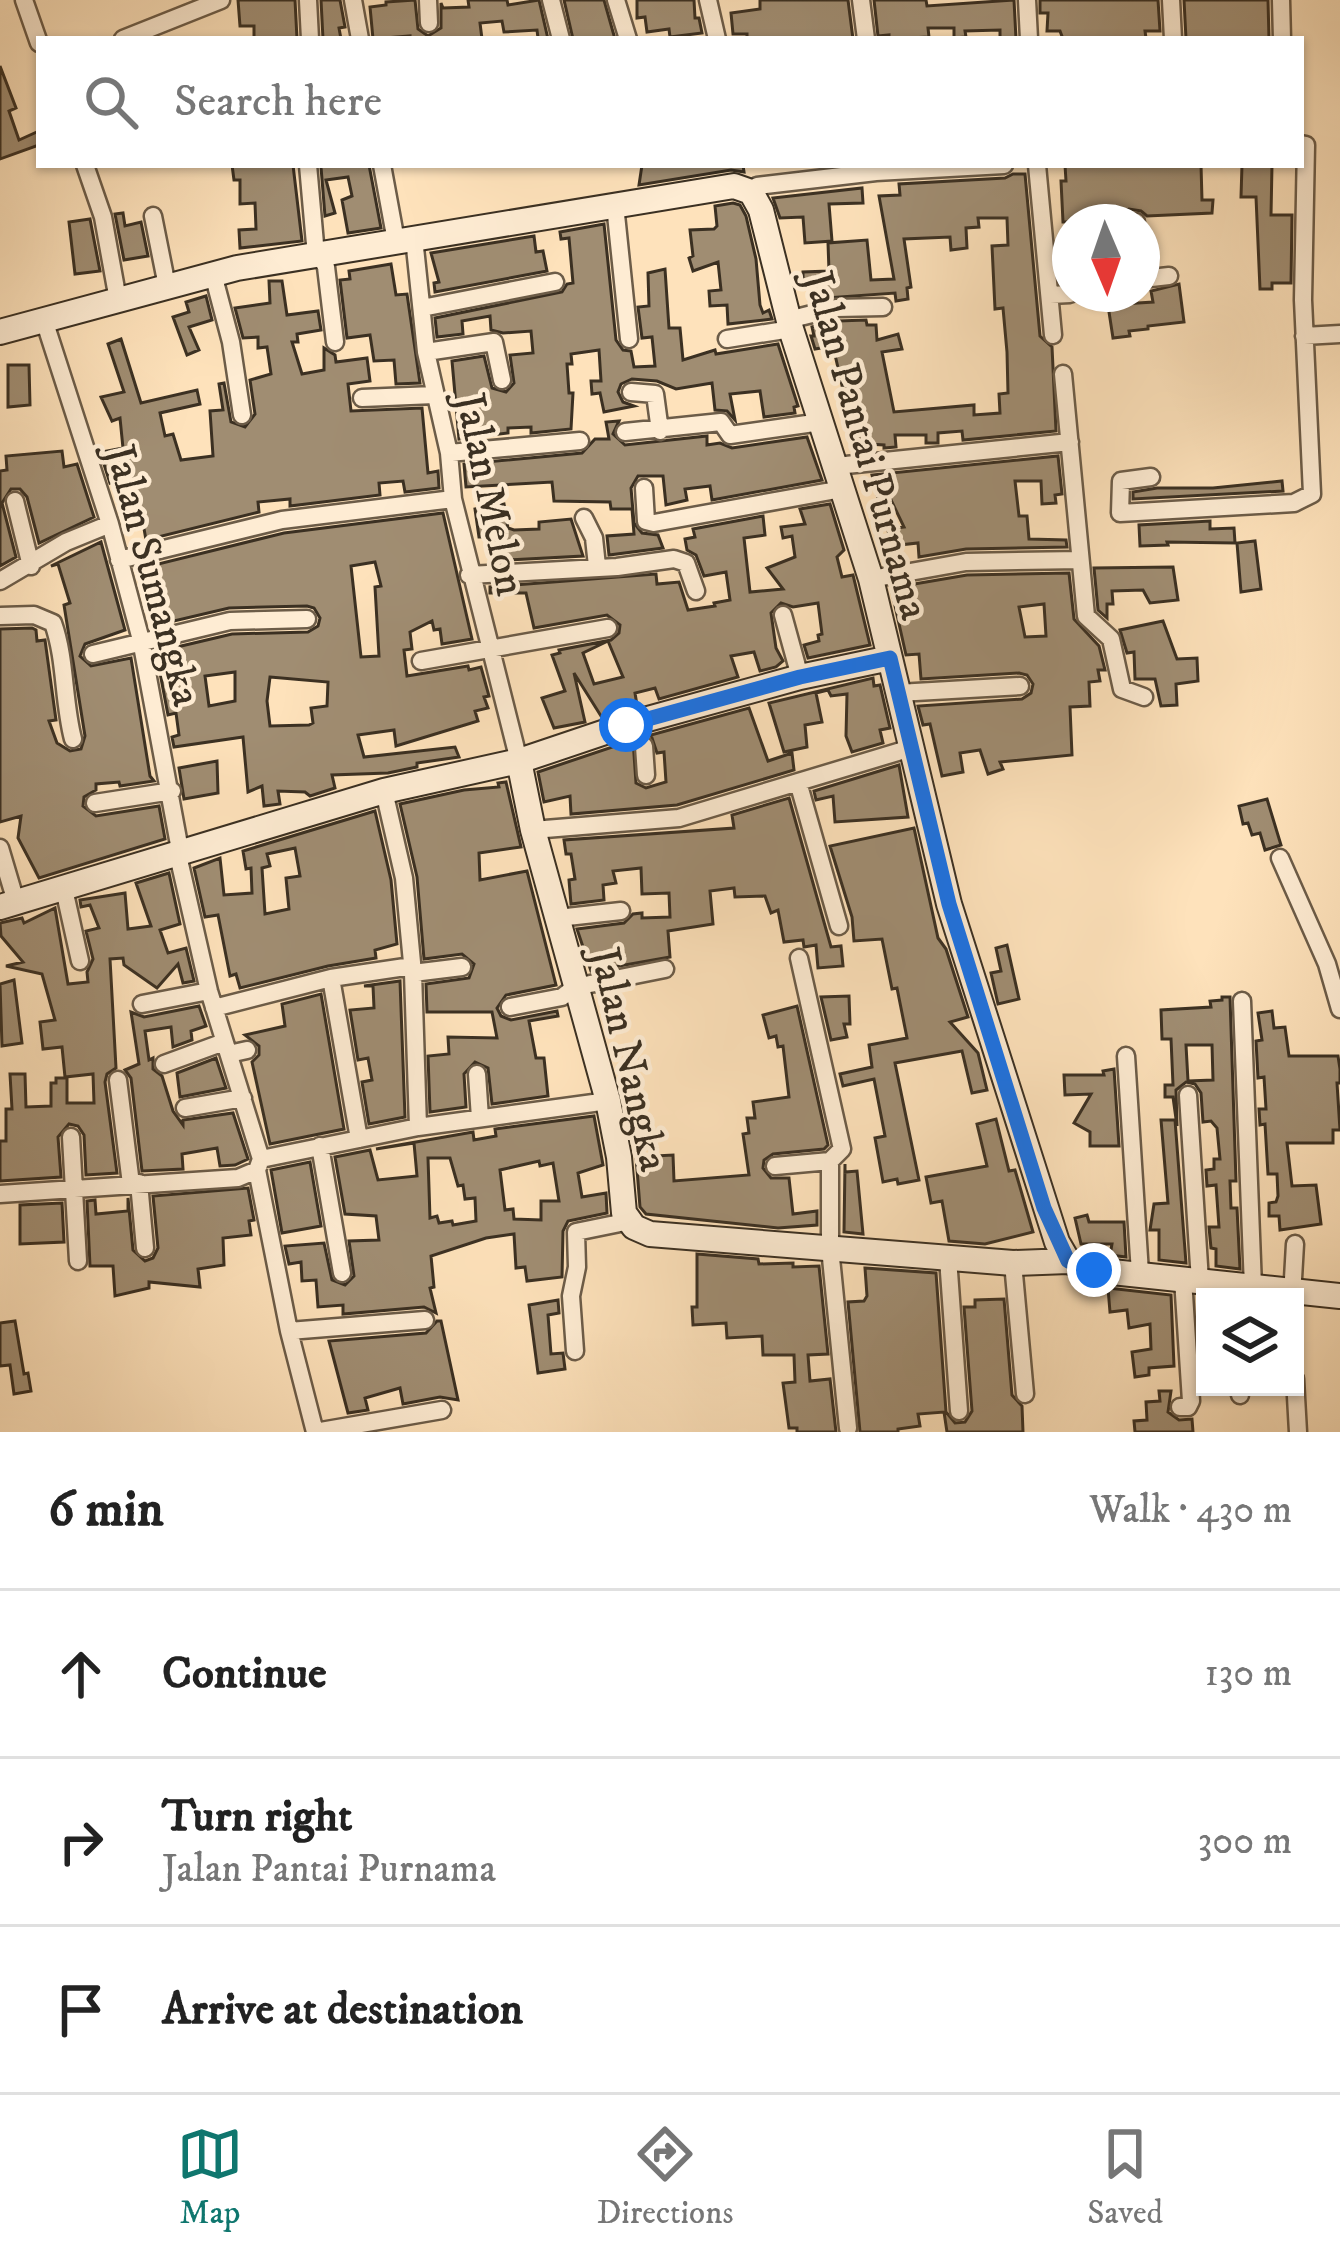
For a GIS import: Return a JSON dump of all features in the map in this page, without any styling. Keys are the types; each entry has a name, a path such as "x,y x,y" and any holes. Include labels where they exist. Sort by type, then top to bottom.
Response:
{"street":[{"path":"24,0 37,36"},
{"path":"131,36 221,0"},
{"path":"308,0 310,36"},
{"path":"353,0 359,36"},
{"path":"428,0 430,23"},
{"path":"551,0 560,36"},
{"path":"616,0 627,36"},
{"path":"708,0 716,36"},
{"path":"861,0 866,36"},
{"path":"1028,0 1029,36"},
{"path":"1171,0 1173,36"},
{"path":"1281,0 1282,36"},
{"path":"1151,477 1121,482 1120,513 1310,499 1304,144"},
{"path":"91,168 118,300"},
{"path":"308,168 315,244 326,267 335,342"},
{"name":"Jalan Melon","path":"383,168 422,308 426,352 469,575 519,761"},
{"path":"750,168 754,189"},
{"path":"0,332 212,274 734,186 754,189 876,168"},
{"path":"1037,168 1053,335"},
{"name":"Jalan Pantai Purnama","path":"754,189 789,324 871,580 949,904 1044,1208 1068,1261"},
{"path":"615,206 629,339"},
{"path":"153,216 166,286"},
{"path":"212,274 231,342 242,416"},
{"path":"1160,277 1169,276"},
{"path":"422,308 555,282"},
{"path":"727,339 836,308 883,307"},
{"name":"Jalan Sumangka","path":"45,322 110,524 141,640 172,791 178,851 211,1000 233,1049 289,1330 315,1432"},
{"path":"1304,336 1340,334"},
{"path":"426,352 494,342 502,380"},
{"path":"1063,374 1087,619 1111,639 1122,689 1144,698"},
{"path":"631,392 654,393 660,430"},
{"path":"362,398 434,395"},
{"path":"625,432 721,422 730,435 821,422"},
{"path":"449,453 580,441"},
{"path":"644,488 646,521 654,523 839,478 1070,442"},
{"path":"119,560 282,520 453,500"},
{"path":"15,501 32,566"},
{"path":"584,518 594,538 597,566"},
{"path":"0,581 66,542 110,524"},
{"path":"469,575 681,560 696,591"},
{"path":"871,580 966,562 1080,560"},
{"path":"0,616 34,615 53,623 76,658 65,710 73,739"},
{"path":"783,615 800,677"},
{"path":"76,658 230,621 307,619"},
{"path":"421,661 608,628"},
{"path":"0,848 8,904 384,790 519,761 626,725 800,677 890,658"},
{"path":"898,694 1020,686"},
{"path":"644,746 646,776"},
{"path":"533,830 679,818 911,748"},
{"name":"Jalan Nangka","path":"519,761 533,830 608,1101 624,1213 630,1221 650,1234 1013,1264 1068,1261"},
{"path":"797,782 839,926"},
{"path":"384,790 404,878 413,970 418,1127"},
{"path":"95,803 172,791"},
{"path":"1280,858 1327,964 1340,1009"},
{"path":"64,890 80,961"},
{"path":"558,918 621,911"},
{"path":"775,1166 830,1161 841,1154 799,958"},
{"path":"142,1004 211,1000 332,978 462,967"},
{"path":"509,1007 562,998 575,987 665,969"},
{"path":"332,978 359,1139"},
{"path":"1242,1001 1243,1288"},
{"path":"164,1064 233,1049"},
{"path":"1126,1056 1140,1273"},
{"path":"477,1074 480,1118"},
{"path":"118,1080 145,1248"},
{"path":"1180,1407 1192,1401 1188,1095"},
{"path":"185,1108 244,1098"},
{"path":"0,1194 238,1178 259,1165 320,1146 418,1127 608,1101"},
{"path":"71,1137 78,1261"},
{"path":"320,1146 342,1273"},
{"path":"830,1161 830,1248 848,1428"},
{"path":"575,1351 571,1292 577,1267 576,1232 630,1221"},
{"path":"1292,1288 1294,1244"},
{"path":"948,1258 959,1411"},
{"path":"1068,1261 1094,1270 1237,1288"},
{"path":"1013,1264 1025,1394"},
{"path":"1304,1294 1340,1296"},
{"path":"289,1330 424,1320"},
{"path":"1296,1396 1298,1432"},
{"path":"315,1432 442,1410"}],"building":[{"path":"238,0 295,0 297,36 254,36 254,26 240,26"},
{"path":"321,0 340,0 345,27 339,28 340,36 323,36"},
{"path":"415,0 418,29 428,36 373,36 370,7"},
{"path":"468,0 507,0 508,5 539,0 547,36 538,36 537,30 504,32 502,21 480,23 482,36 428,36 441,28 441,3 443,8 469,7"},
{"path":"564,0 604,0 614,36 572,36"},
{"path":"637,0 694,0 702,33 647,32 645,17 637,18"},
{"path":"760,0 848,0 853,36 733,34 731,13 760,9"},
{"path":"874,0 926,0 927,6 1014,0 1016,36 1000,36 1000,30 954,36 954,28 928,28 929,36 878,36"},
{"path":"1040,0 1158,0 1160,31 1145,31 1146,36 1062,36 1060,31 1047,31 1048,13 1040,13"},
{"path":"1184,0 1268,0 1269,36 1186,36"},
{"path":"0,66 16,108 9,111 19,140 36,132 36,146 0,159"},
{"path":"232,168 293,168 302,241 240,248 239,230 256,229 255,203 240,204 240,180 234,180"},
{"path":"321,168 370,168 381,228 348,233 342,200 352,196 348,177 326,180 335,213 325,216"},
{"path":"642,168 743,168 744,172 639,185"},
{"path":"1065,168 1201,168 1202,200 1213,200 1212,213 1160,215 1160,204 1062,204 1061,181 1066,181"},
{"path":"1242,168 1272,168 1271,215 1292,215 1291,283 1272,283 1272,289 1260,289 1256,197 1241,197"},
{"path":"1025,174 1040,336 1052,347 1056,431 963,440 962,431 938,433 938,443 926,443 926,435 895,435 896,447 884,448 851,443 847,426 860,423 850,392 844,394 833,346 815,349 812,327 866,320 867,325 876,325 877,340 898,334 902,349 882,352 894,412 974,405 974,415 1000,413 999,394 1008,393 1007,352 1003,308 995,309 992,246 1008,245 1007,218 978,218 979,227 966,228 967,248 951,250 950,237 904,239 911,287 907,288 908,299 896,301 895,293 812,299 812,288 803,289 803,272 829,271 828,243 867,240 871,280 894,279 879,196 900,195 899,184"},
{"path":"862,188 863,203 829,204 832,241 805,243 803,217 780,218 773,198"},
{"path":"733,203 746,216 760,305 772,319 728,324 727,305 710,306 709,291 721,290 718,262 693,271 690,230 714,229 715,206"},
{"path":"123,213 125,226 141,222 148,256 124,260 115,214"},
{"path":"90,219 100,271 75,274 69,222"},
{"path":"604,224 616,340 623,350 631,351 634,367 655,366 652,337 642,338 638,307 649,306 648,273 665,269 669,328 680,328 683,360 715,350 716,354 778,344 798,406 795,413 764,417 760,391 730,394 735,420 727,411 715,410 712,383 676,389 632,379 621,384 618,392 623,402 634,406 604,412 600,393 592,394 591,381 601,381 599,350 571,354 572,364 567,364 569,393 573,393 571,429 531,433 531,427 508,428 508,433 459,439 452,361 484,356 492,388 506,392 514,383 510,355 533,353 531,331 491,330 490,316 462,321 463,334 437,337 435,318 562,292 573,283 569,238 561,239 560,232"},
{"path":"534,236 536,252 543,251 547,271 435,292 434,283 439,282 431,253"},
{"path":"391,264 396,295 407,294 420,383 396,384 394,360 374,361 370,335 347,338 340,280 350,279 349,271"},
{"path":"269,281 282,281 287,315 318,311 321,330 297,334 298,342 292,342 302,374 324,370 324,348 335,355 336,362 367,358 370,381 348,384 351,411 422,408 428,473 438,471 439,488 405,492 403,481 379,483 380,495 290,506 290,499 258,502 259,512 146,540 143,523 136,525 126,478 110,483 102,458 102,452 123,448 120,418 112,421 101,397 124,392 108,344 121,339 141,403 197,390 200,404 160,413 165,436 173,434 181,460 213,456 210,411 223,410 219,384 224,383 231,422 245,427 255,414 250,380 271,374 267,347 258,348 258,337 243,338 235,308 270,303"},
{"path":"1179,284 1184,322 1148,326 1129,331 1130,336 1113,338 1109,312 1160,312 1160,289"},
{"path":"206,296 212,320 189,327 199,350 187,355 173,317 189,312 186,302"},
{"path":"8,365 29,365 30,405 8,407"},
{"path":"619,421 613,434 625,445 707,436 707,445 732,448 807,437 822,480 712,500 710,486 685,489 687,500 666,505 663,476 638,476 631,488 634,523 642,533 658,535 663,548 609,555 607,536 634,534 632,509 611,509 610,502 554,501 552,482 466,487 464,464 582,453 595,439 609,439 606,422"},
{"path":"62,451 64,467 77,464 94,517 39,543 27,497 20,489 11,489 2,503 16,557 0,566 0,471 7,470 6,456"},
{"path":"1058,456 1062,494 1055,495 1056,503 1042,504 1041,481 1015,481 1019,516 1027,516 1029,539 1066,540 1067,547 966,549 919,557 918,543 890,546 888,529 904,527 891,500 879,502 872,475"},
{"path":"1282,481 1283,491 1133,499 1133,492 1157,488"},
{"path":"504,504 508,528 514,530 539,529 539,522 571,519 583,556 491,561 490,537 479,537 475,509"},
{"path":"830,504 844,550 837,557 842,577 853,575 870,645 808,658 804,645 819,641 822,634 818,603 793,607 781,603 771,613 776,648 783,661 776,667 760,671 754,652 731,656 738,677 659,699 655,688 635,693 637,705 601,716 574,673 585,722 554,728 542,698 565,691 552,655 611,640 620,625 607,615 534,628 526,593 490,593 490,587 656,574 657,584 679,582 688,610 715,606 730,600 726,572 704,576 685,539 695,537 693,529 763,516 765,535 744,538 750,592 783,589 767,568 795,557 792,536 783,538 781,527 805,524 800,509","holes":["608,641 623,677 594,684 583,653"]},
{"path":"443,513 472,639 442,644 440,629 434,630 432,621 410,632 412,649 404,650 407,676 481,667 488,708 475,711 478,721 396,746 394,730 358,735 364,757 455,747 459,757 388,773 332,775 335,788 310,796 278,791 280,804 264,806 262,786 248,792 243,737 174,747 172,737 179,735 176,713 168,715 156,652 232,634 308,632 318,626 320,618 307,606 229,608 174,621 173,617 161,619 159,608 151,609 149,584 154,583 150,566 284,533","holes":["375,562 381,586 375,587 379,656 361,657 351,566","235,672 235,701 209,706 205,676","270,677 328,682 327,706 311,708 313,723 309,725 270,726"]},
{"path":"1210,521 1210,529 1234,528 1235,543 1140,546 1139,525"},
{"path":"1255,541 1261,589 1241,592 1237,543"},
{"path":"101,542 125,630 85,644 80,656 91,666 131,658 154,781 96,784 96,790 84,797 83,806 96,816 159,806 165,839 39,878 18,838 21,816 0,822 0,629 32,628 37,641 45,640 56,720 49,721 57,743 70,751 81,749 85,736 64,605 70,603 58,564 51,566"},
{"path":"1173,567 1178,600 1150,603 1143,590 1112,591 1107,618 1098,610 1094,568"},
{"path":"1069,573 1074,619 1099,646 1105,670 1098,670 1100,681 1089,682 1090,706 1070,707 1072,755 1000,762 1003,769 988,774 980,750 960,753 963,772 942,776 930,724 923,725 918,706 1022,699 1031,693 1033,684 1019,673 921,679 919,654 906,655 891,588 967,575","holes":["1044,604 1046,636 1025,637 1019,607"]},
{"path":"1163,621 1177,659 1197,658 1198,681 1176,684 1177,705 1161,706 1155,679 1135,679 1134,652 1127,653 1120,630"},
{"path":"873,678 874,686 880,685 890,728 880,730 883,743 852,752 846,736 847,694 831,696 828,690 816,693 822,722 805,725 807,747 784,752 769,703"},
{"path":"749,708 768,761 792,753 794,770 677,805 571,814 570,796 544,802 538,772 633,740 636,783 646,788 666,782 664,752 657,753 651,735"},
{"path":"217,761 218,793 184,799 179,768"},
{"path":"899,765 908,817 835,822 833,796 816,800 814,791"},
{"path":"506,782 521,847 479,853 480,880 527,871 556,985 506,995 497,1008 511,1020 557,1011 558,1016 529,1021 536,1058 544,1058 548,1096 492,1104 488,1068 475,1062 464,1074 466,1107 430,1112 428,1056 449,1054 448,1037 497,1038 492,1012 427,1012 426,984 469,978 474,964 462,954 424,959 417,877 400,804"},
{"path":"789,798 831,947 841,946 843,966 818,968 816,945 804,947 803,940 784,942 778,910 771,913 765,896 735,897 734,888 710,891 713,924 668,931 670,957 591,971 577,929 624,923 633,914 670,917 669,893 642,894 641,868 613,871 616,883 603,885 604,900 571,904 569,880 575,879 564,840 734,828 732,815"},
{"path":"1267,799 1281,845 1265,850 1260,833 1252,835 1248,823 1243,824 1239,806"},
{"path":"375,811 391,880 397,944 375,950 376,958 240,988 236,974 230,976 218,915 205,917 194,868 220,858 224,895 252,893 251,868 246,869 243,851","holes":["295,848 300,876 286,878 289,909 265,914 262,868 270,866 267,854"]},
{"path":"914,828 938,938 968,1017 950,1022 978,1053 987,1090 972,1093 962,1051 895,1063 919,1180 898,1184 897,1179 883,1182 875,1138 885,1136 874,1079 843,1086 840,1074 872,1067 869,1045 907,1038 897,988 892,989 882,939 854,941 852,917 830,846"},
{"path":"169,873 180,924 160,930 168,953 186,948 194,981 183,983 178,964 157,988 124,965 123,958 110,959 116,1068 105,1082 117,1173 86,1175 84,1135 78,1126 69,1124 58,1137 61,1177 0,1181 0,1141 6,1141 6,1109 12,1109 10,1074 25,1074 26,1107 51,1106 51,1083 56,1078 67,1078 67,1103 94,1103 93,1074 65,1077 62,1047 43,1049 40,1022 55,1020 42,974 6,966 23,962 1,936 0,923 22,918 24,923 55,908 68,984 88,982 93,959 86,931 99,928 90,905 81,907 80,900 125,893 128,929 151,926 136,883"},
{"path":"1007,945 1019,999 998,1004 991,973 1001,971 996,948"},
{"path":"14,980 22,1043 2,1046 0,984"},
{"path":"400,981 405,1117 369,1124 362,1082 372,1080 368,1058 358,1060 350,1010 374,1008 373,986 364,986"},
{"path":"321,994 344,1129 270,1144 252,1062 259,1055 259,1046 245,1035 285,1026 282,1004"},
{"path":"849,996 850,1024 844,1024 847,1037 831,1040 821,997"},
{"path":"1230,997 1236,1181 1230,1181 1231,1208 1237,1208 1240,1269 1216,1266 1216,1249 1211,1248 1209,1227 1219,1227 1216,1185 1207,1186 1206,1170 1214,1169 1214,1159 1220,1159 1217,1128 1211,1121 1203,1122 1201,1093 1195,1084 1186,1082 1176,1090 1177,1126 1173,1097 1165,1097 1165,1085 1173,1085 1171,1039 1162,1039 1161,1010 1211,1007 1210,1001","holes":["1186,1045 1212,1045 1213,1080 1188,1081"]},
{"path":"199,1006 206,1026 191,1031 192,1040 173,1047 171,1027 145,1031 149,1060 153,1058 153,1069 162,1076 173,1111 183,1125 183,1120 233,1113 248,1159 220,1166 217,1148 182,1154 183,1169 142,1171 131,1078 125,1070 139,1064 131,1012 144,1017"},
{"path":"797,1006 828,1145 773,1154 764,1160 763,1168 771,1178 789,1178 793,1214 817,1211 817,1225 778,1228 646,1214 640,1207 636,1157 673,1155 674,1181 749,1175 743,1134 749,1133 747,1118 755,1118 753,1102 789,1097 783,1046 778,1047 776,1036 769,1038 763,1015"},
{"path":"1272,1011 1274,1028 1285,1027 1289,1056 1338,1056 1340,1069 1340,1130 1333,1130 1333,1143 1287,1143 1292,1186 1316,1185 1321,1224 1280,1230 1279,1216 1269,1216 1269,1203 1278,1196 1277,1174 1268,1174 1265,1124 1260,1125 1259,1109 1266,1109 1256,1041 1262,1040 1258,1013"},
{"path":"216,1058 226,1088 180,1097 177,1073"},
{"path":"1114,1069 1119,1146 1090,1146 1090,1132 1074,1123 1091,1094 1065,1095 1064,1075 1104,1075 1103,1071"},
{"path":"594,1116 603,1165 578,1173 582,1197 606,1193 607,1213 568,1221 563,1231 562,1277 527,1281 525,1267 516,1268 514,1234 431,1256 434,1287 430,1288 436,1313 424,1307 343,1314 343,1305 318,1307 316,1280 302,1281 301,1262 289,1264 285,1246 324,1243 332,1280 345,1285 354,1276 349,1241 379,1240 376,1216 345,1214 335,1157 370,1150 378,1180 417,1176 414,1143 376,1149 473,1132 474,1140 496,1136 495,1129","holes":["428,1158 450,1158 465,1199 475,1198 476,1221 453,1225 452,1221 439,1223 437,1216 430,1218","539,1161 540,1166 553,1163 559,1201 541,1201 541,1220 514,1219 513,1209 505,1210 500,1170"]},
{"path":"996,1119 1009,1171 1015,1170 1033,1232 985,1244 949,1241 942,1201 931,1203 926,1177 987,1166 977,1124"},
{"path":"1161,1120 1175,1120 1186,1263 1159,1260 1159,1230 1150,1230 1154,1204 1168,1203"},
{"path":"310,1162 321,1226 282,1233 271,1170"},
{"path":"845,1164 845,1172 857,1171 863,1234 844,1232"},
{"path":"248,1188 254,1220 249,1221 251,1235 223,1238 224,1265 198,1269 200,1287 149,1282 149,1288 115,1296 113,1266 90,1266 87,1201 95,1200 96,1214 128,1211 128,1198 133,1250 145,1261 158,1248 153,1196"},
{"path":"62,1203 64,1242 20,1244 20,1205"},
{"path":"1087,1215 1089,1222 1124,1222 1126,1257 1110,1255 1112,1244 1081,1244 1075,1218"},
{"path":"697,1254 758,1259 759,1264 819,1266 828,1354 808,1355 810,1381 830,1379 836,1432 789,1428 783,1383 795,1382 794,1355 763,1355 762,1336 727,1338 726,1323 693,1325"},
{"path":"865,1268 936,1273 946,1412 955,1423 965,1422 972,1411 964,1307 975,1307 975,1300 1004,1299 1012,1395 1022,1406 1023,1432 947,1432 944,1412 918,1414 920,1426 898,1432 860,1432 848,1302 864,1301 867,1296"},
{"path":"1108,1288 1171,1295 1174,1366 1149,1368 1149,1375 1135,1377 1132,1352 1151,1349 1150,1324 1129,1328 1127,1310 1110,1312"},
{"path":"558,1300 559,1313 548,1315 551,1354 563,1353 565,1369 538,1373 529,1305"},
{"path":"15,1321 31,1391 14,1394 10,1365 0,1366 0,1323"},
{"path":"441,1321 458,1400 440,1397 403,1404 400,1388 365,1398 368,1410 348,1413 329,1341 426,1333"},
{"path":"1159,1391 1171,1391 1168,1412 1179,1420 1192,1419 1193,1432 1135,1432 1134,1421 1147,1420 1146,1402 1160,1401"}],"route":[{"path":"626,725 800,677 890,658 949,904 1044,1208 1068,1261 1094,1270"}]}
